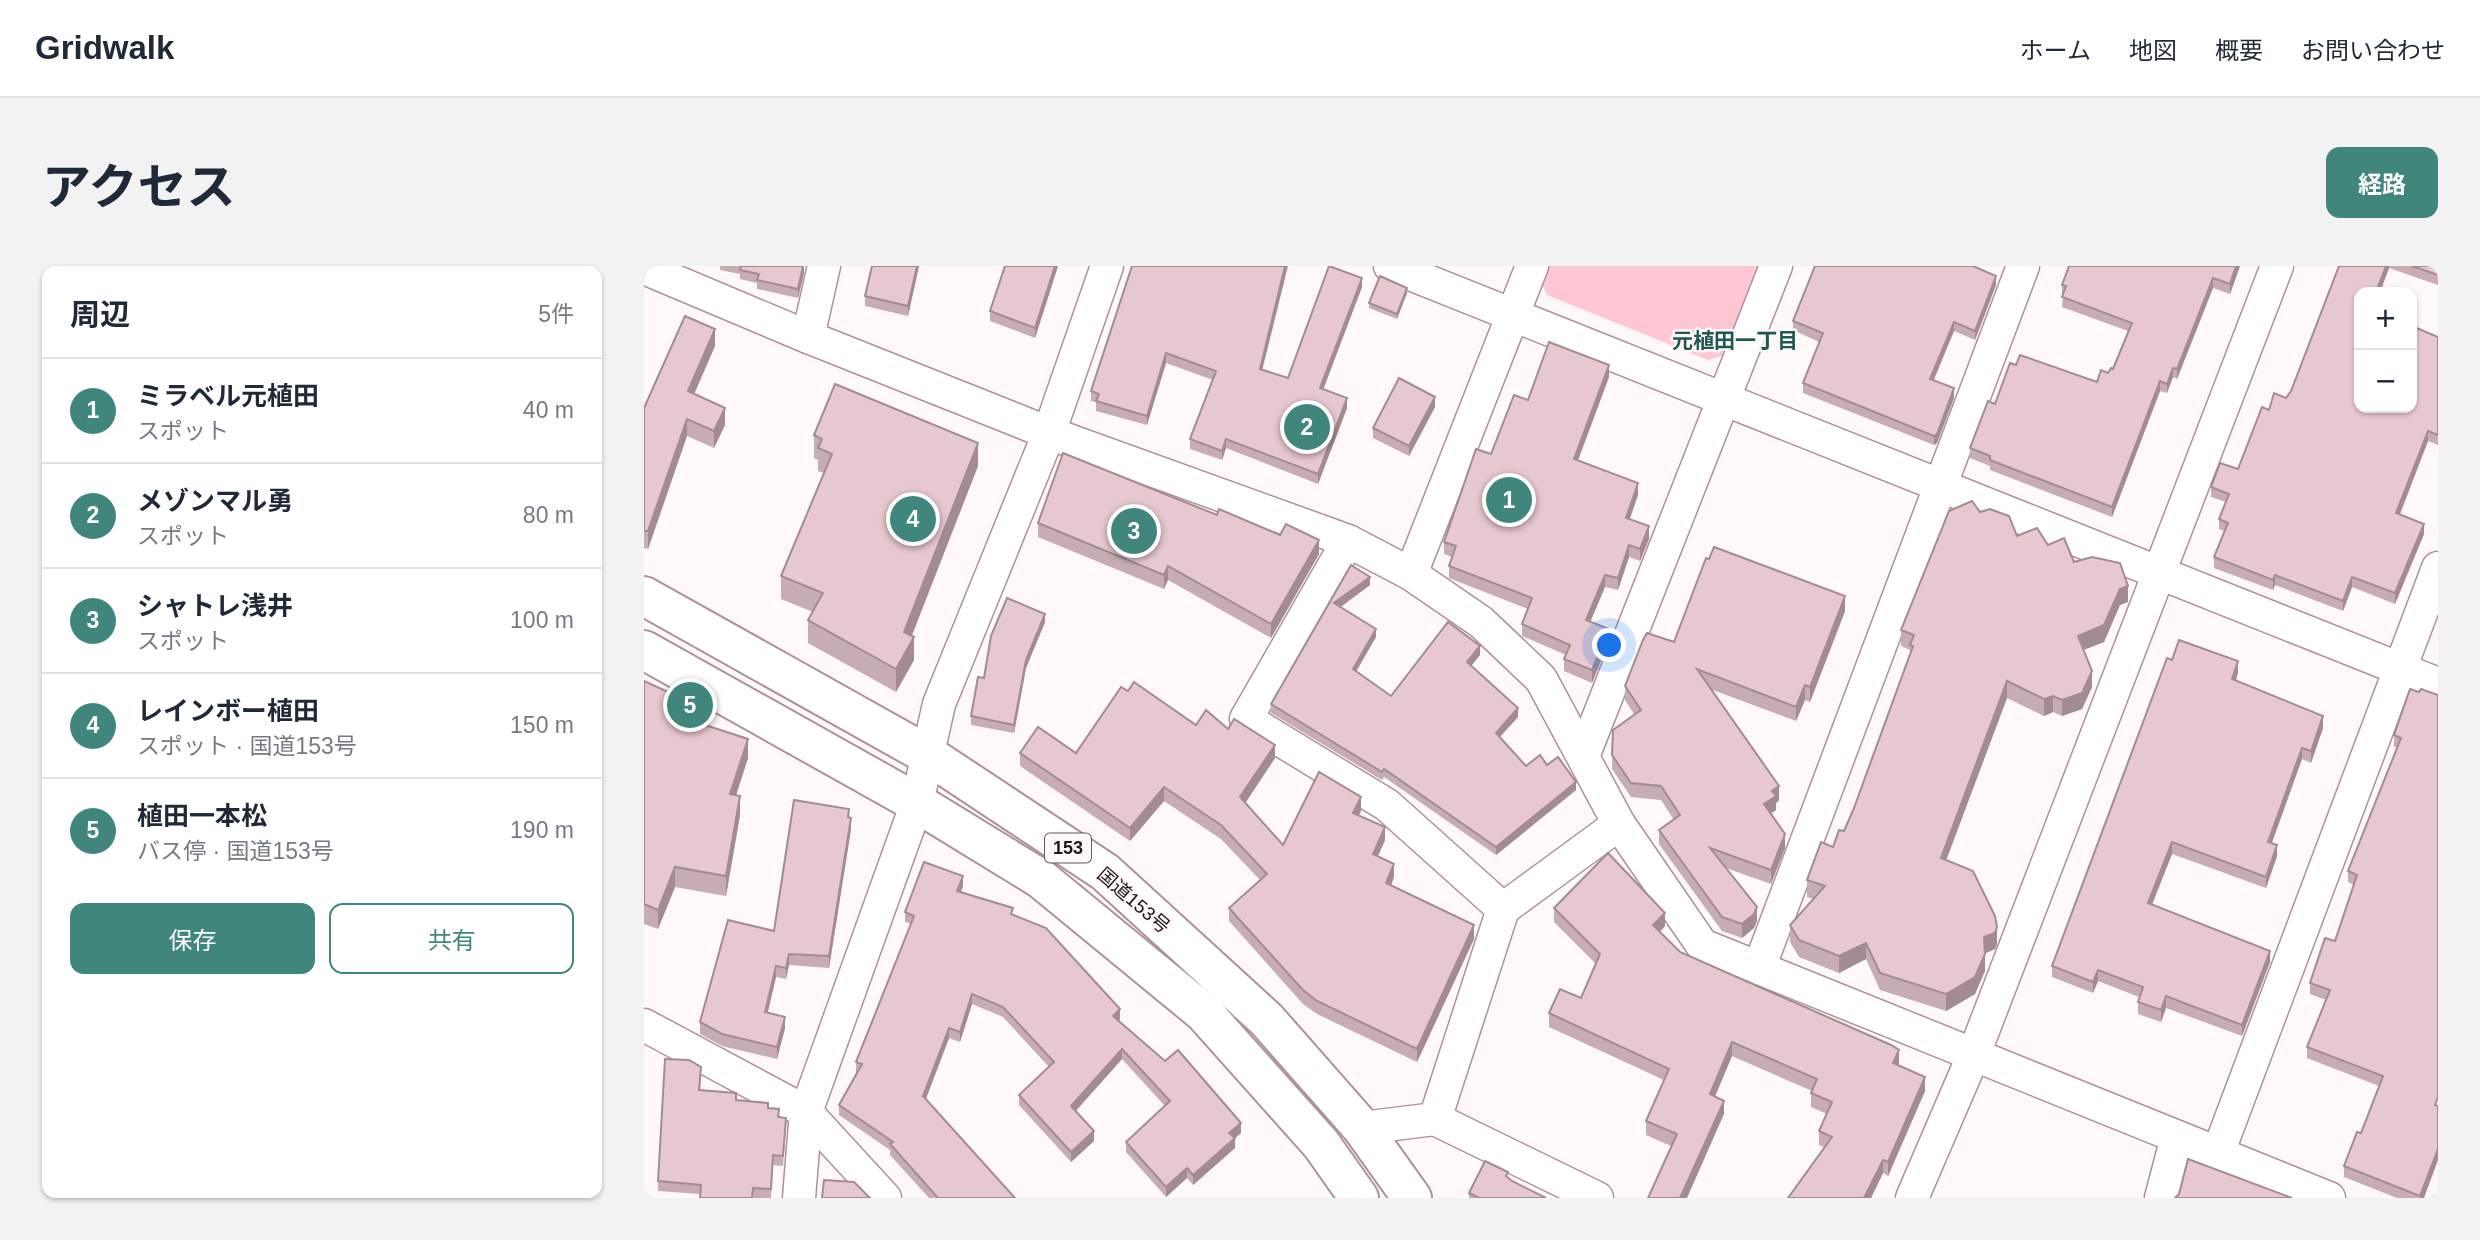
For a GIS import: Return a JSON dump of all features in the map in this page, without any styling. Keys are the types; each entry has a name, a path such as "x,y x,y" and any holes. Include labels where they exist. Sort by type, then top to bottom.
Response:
{"highway":[{"name":"国道153号","path":"644,596 928,755 1105,872 1267,1020 1362,1128 1412,1198"},
{"name":"153","path":"644,650 917,803 1041,879 1203,1013 1321,1144 1359,1198"}],"street":[{"path":"808,337 824,266"},
{"path":"799,1198 806,1112 917,803 939,704 1049,433 1107,266"},
{"path":"1390,266 2438,684"},
{"path":"1411,574 1532,266"},
{"path":"1584,754 1776,266"},
{"path":"1759,968 1938,485 2023,266"},
{"path":"1912,1198 1974,1054 2277,266"},
{"path":"644,268 1049,433 1348,541 1411,574 1480,622 1541,679 1584,754 1619,824 1702,944 2329,1198"},
{"path":"1348,541 1246,719 1387,805 1503,909"},
{"path":"2218,1153 2438,568"},
{"path":"1435,1119 1503,909 1619,824"},
{"path":"644,1025 806,1112 885,1198"},
{"path":"1362,1128 1435,1119 1597,1198"},
{"path":"2161,1198 2177,1137"}],"shaded area":[{"path":"1547,266 1758,266 1724,355 1708,360 1547,295 1541,282"}],"building":[{"path":"741,266 803,266 798,289 757,280 759,274 740,270"},
{"path":"872,266 917,266 908,306 865,296"},
{"path":"1005,266 1055,266 1035,328 990,311"},
{"path":"1132,266 1285,266 1260,369 1288,378 1329,266 1362,278 1320,388 1347,398 1318,474 1226,439 1222,451 1190,439 1216,371 1166,353 1147,416 1096,401 1099,394 1091,391"},
{"path":"1815,266 1973,266 1996,276 1975,331 1954,322 1930,379 1954,388 1937,434 1934,436 1803,383 1823,333 1793,321"},
{"path":"2069,266 2236,266 2230,284 2213,278 2177,369 2173,368 2167,384 2160,381 2112,507 1990,460 1990,456 1970,448 1988,401 1995,404 2010,363 2016,365 2020,355 2097,382 2101,370 2108,373 2113,369 2132,323 2062,297 2066,286 2062,285"},
{"path":"2339,266 2386,266 2378,287 2354,287 2354,413 2417,413 2417,328 2438,337 2438,435 2428,431 2396,513 2424,524 2395,593 2352,577 2343,601 2275,575 2273,580 2214,557 2228,523 2219,519 2229,494 2211,487 2220,463 2238,469 2262,407 2269,410 2274,393 2286,398"},
{"path":"2412,266 2438,266 2438,275"},
{"path":"1380,276 1407,288 1397,314 1369,303"},
{"path":"685,316 715,329 688,391 725,408 714,431 687,419 648,531 644,531 644,408"},
{"path":"1549,342 1609,365 1574,459 1638,483 1626,518 1649,526 1640,549 1629,545 1618,578 1605,575 1586,620 1609,629 1592,670 1564,659 1570,645 1522,624 1532,598 1449,566 1456,546 1444,542 1476,449 1491,454 1514,395 1528,400"},
{"path":"1399,378 1435,397 1409,446 1373,428"},
{"path":"835,384 978,443 904,632 914,637 896,669 808,620 823,593 781,576 832,454 818,448 822,439 814,435"},
{"path":"1063,453 1217,515 1219,509 1280,535 1286,524 1319,540 1271,624 1168,566 1164,575 1038,523"},
{"path":"1972,501 1980,512 1990,509 2009,516 2017,536 2037,528 2048,545 2064,538 2074,562 2092,557 2120,563 2128,586 2120,589 2104,625 2078,636 2092,671 2082,693 2062,700 2053,696 2044,699 2007,681 1941,858 1973,871 1995,916 1997,927 1995,933 1984,937 1985,954 1975,977 1946,994 1880,973 1866,943 1839,956 1799,940 1790,925 1825,886 1807,880 1821,842 1833,847 1839,830 1844,831 1854,808 1913,646 1910,645 1914,635 1901,630 1949,511"},
{"path":"1714,547 1845,596 1810,687 1805,685 1796,707 1697,669 1779,786 1772,791 1776,796 1764,804 1785,834 1771,870 1710,848 1757,907 1754,914 1742,924 1722,917 1659,830 1680,815 1661,786 1631,783 1612,755 1613,730 1641,710 1625,686 1643,640 1647,633 1674,642 1706,558 1709,559"},
{"path":"1351,565 1370,577 1334,603 1376,629 1353,669 1391,696 1448,622 1480,646 1467,662 1518,708 1496,733 1526,766 1540,755 1547,765 1558,757 1576,782 1496,847 1384,769 1382,772 1271,704"},
{"path":"1007,598 1045,614 1026,660 1014,725 971,716 978,677 984,678 991,636"},
{"path":"2179,640 2238,661 2232,679 2323,716 2311,751 2302,748 2268,842 2277,845 2266,877 2172,842 2148,903 2270,951 2242,1025 2166,996 2161,1010 2138,1002 2143,987 2098,970 2093,982 2052,966 2167,658 2172,660"},
{"path":"644,681 681,698 674,715 748,739 730,794 740,796 726,876 675,867 658,910 644,904"},
{"path":"1134,682 1196,725 1206,710 1228,729 1234,719 1275,745 1240,797 1283,845 1319,772 1361,797 1353,813 1385,827 1373,854 1394,864 1386,883 1474,925 1417,1049 1317,1001 1303,990 1229,908 1267,874 1221,825 1164,787 1130,828 1020,753 1038,727 1076,753 1121,687 1128,691"},
{"path":"2410,689 2419,692 2421,689 2438,695 2438,1097 2435,1105 2438,1106 2438,1149 2420,1196 2344,1166 2357,1132 2361,1133 2383,1076 2307,1047 2330,990 2310,983 2325,938 2335,941 2357,875 2348,871 2401,738 2394,735"},
{"path":"794,800 849,809 848,817 851,818 829,956 789,954 786,968 776,966 765,1012 785,1017 777,1047 722,1034 700,1022 728,920 774,931"},
{"path":"1608,853 1665,913 1653,925 1680,952 1891,1045 1899,1050 1893,1063 1925,1077 1888,1162 1883,1160 1864,1198 1788,1198 1832,1137 1819,1131 1832,1102 1811,1093 1817,1079 1732,1042 1710,1094 1724,1101 1680,1198 1648,1198 1677,1134 1646,1121 1669,1069 1549,1013 1560,989 1581,998 1600,954 1554,908"},
{"path":"924,862 963,876 957,891 1013,908 1011,914 1046,928 1120,1009 1113,1016 1165,1061 1178,1050 1241,1123 1229,1133 1235,1138 1193,1175 1187,1168 1166,1187 1126,1142 1170,1101 1122,1049 1071,1106 1094,1131 1071,1152 1019,1095 1054,1062 1003,1007 972,994 960,1032 949,1028 923,1096 1015,1198 938,1198 890,1144 893,1142 839,1105 862,1064 856,1062 914,916 905,912"},
{"path":"665,1059 689,1060 701,1067 699,1090 736,1093 736,1100 768,1103 768,1108 779,1109 778,1117 786,1118 783,1156 773,1155 771,1189 753,1188 752,1198 700,1198 701,1185 658,1181"},
{"path":"2188,1159 2292,1198 2175,1198 2179,1194"},
{"path":"1485,1161 1508,1172 1506,1176 1512,1181 1546,1198 1479,1198 1469,1193"},
{"path":"824,1180 854,1182 870,1198 822,1198"}],"place":[{"name":"メゾンマル勇","path":"1307,427"},
{"name":"ミラベル元植田","path":"1509,500"},
{"name":"レインボー植田","path":"913,519"},
{"name":"シャトレ浅井","path":"1134,531"},
{"name":"植田一本松","path":"690,705"}],"district":[{"name":"元植田一丁目","path":"1735,341"}]}
